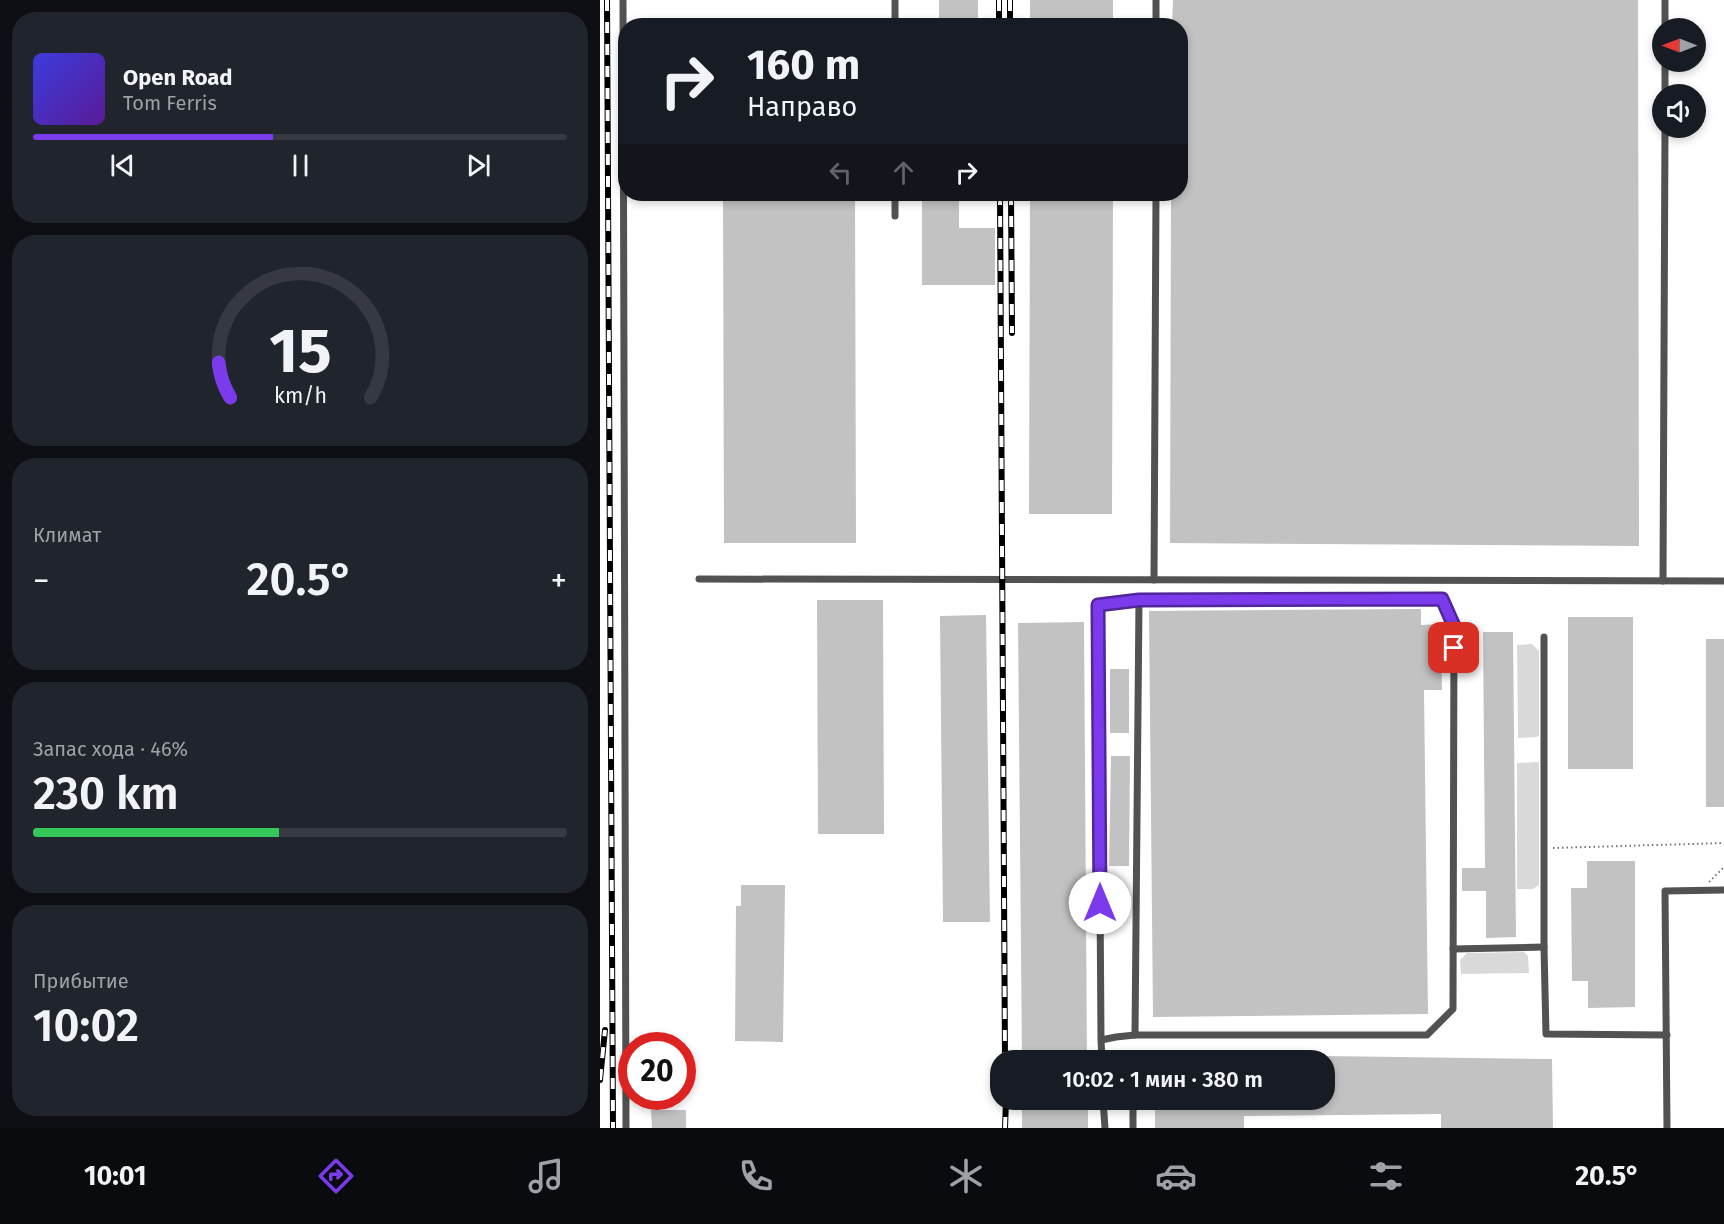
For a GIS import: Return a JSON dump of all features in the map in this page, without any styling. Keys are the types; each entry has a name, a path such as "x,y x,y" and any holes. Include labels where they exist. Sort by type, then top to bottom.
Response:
{"lane":[{"path":"623,0 623,18"},
{"path":"895,0 895,18"},
{"path":"1156,0 1156,18"},
{"path":"1665,0 1665,18"},
{"path":"1663,581 1665,138"},
{"path":"624,201 626,1128"},
{"path":"896,201 896,216"},
{"path":"1154,580 1156,201"},
{"path":"699,579 1724,581"},
{"path":"1101,1040 1135,1035 1427,1035 1453,1009 1454,626 1442,599 1139,600 1098,605 1101,1040 1102,1050"},
{"path":"1135,1035 1139,600"},
{"path":"1544,637 1545,1035 1667,1035"},
{"path":"1667,1128 1665,891 1724,890"},
{"path":"1453,949 1544,947"},
{"path":"1104,1110 1105,1128"},
{"path":"1133,1110 1133,1128"}],"path":[{"path":"1544,848 1724,843"},
{"path":"1700,891 1724,867"}],"shaded area":[{"path":"1532,644 1539,651 1539,735 1518,738 1517,645"},
{"path":"1539,762 1539,885 1533,889 1517,889 1517,763"},
{"path":"1524,952 1528,956 1529,973 1461,974 1460,960 1467,953"}],"building":[{"path":"939,0 978,0 978,18 939,18"},
{"path":"1030,0 1113,0 1113,18 1030,18"},
{"path":"1173,0 1638,0 1639,546 1170,543 1171,201 1188,201 1188,18 1172,18"},
{"path":"723,201 855,201 856,543 724,543"},
{"path":"922,201 959,201 959,228 995,228 995,285 922,285"},
{"path":"1030,201 1113,201 1112,514 1029,514"},
{"path":"817,600 883,600 884,834 818,834"},
{"path":"1421,609 1421,625 1441,624 1442,690 1424,690 1428,1014 1153,1017 1149,611"},
{"path":"986,615 990,922 943,922 940,616"},
{"path":"1568,617 1633,617 1633,769 1568,769"},
{"path":"1084,622 1087,1050 1022,1050 1018,623"},
{"path":"1483,632 1513,632 1516,937 1486,938 1486,891 1462,891 1462,868 1485,868"},
{"path":"1706,639 1724,639 1724,807 1706,807"},
{"path":"1110,669 1129,669 1129,733 1110,733"},
{"path":"1111,756 1130,756 1129,866 1109,866"},
{"path":"1587,861 1635,861 1635,1007 1588,1008 1588,981 1572,981 1571,888 1587,888"},
{"path":"741,885 785,885 783,1042 735,1041 736,906 741,906"},
{"path":"1335,1056 1552,1059 1553,1128 1441,1128 1441,1114 1244,1116 1244,1128 1155,1128 1155,1110 1335,1110"},
{"path":"651,1110 686,1110 686,1128 652,1128"},
{"path":"1022,1110 1088,1110 1088,1128 1022,1128"}],"railway":[{"path":"607,0 613,1128"},
{"path":"999,0 999,18"},
{"path":"1010,0 1010,18"},
{"path":"1000,201 1005,1050"},
{"path":"1011,201 1012,333"},
{"path":"600,1080 605,1030"},
{"path":"1005,1128 1006,1110"}],"route":[{"path":"1100,903 1098,605 1139,600 1442,599 1454,626 1454,648"}]}
